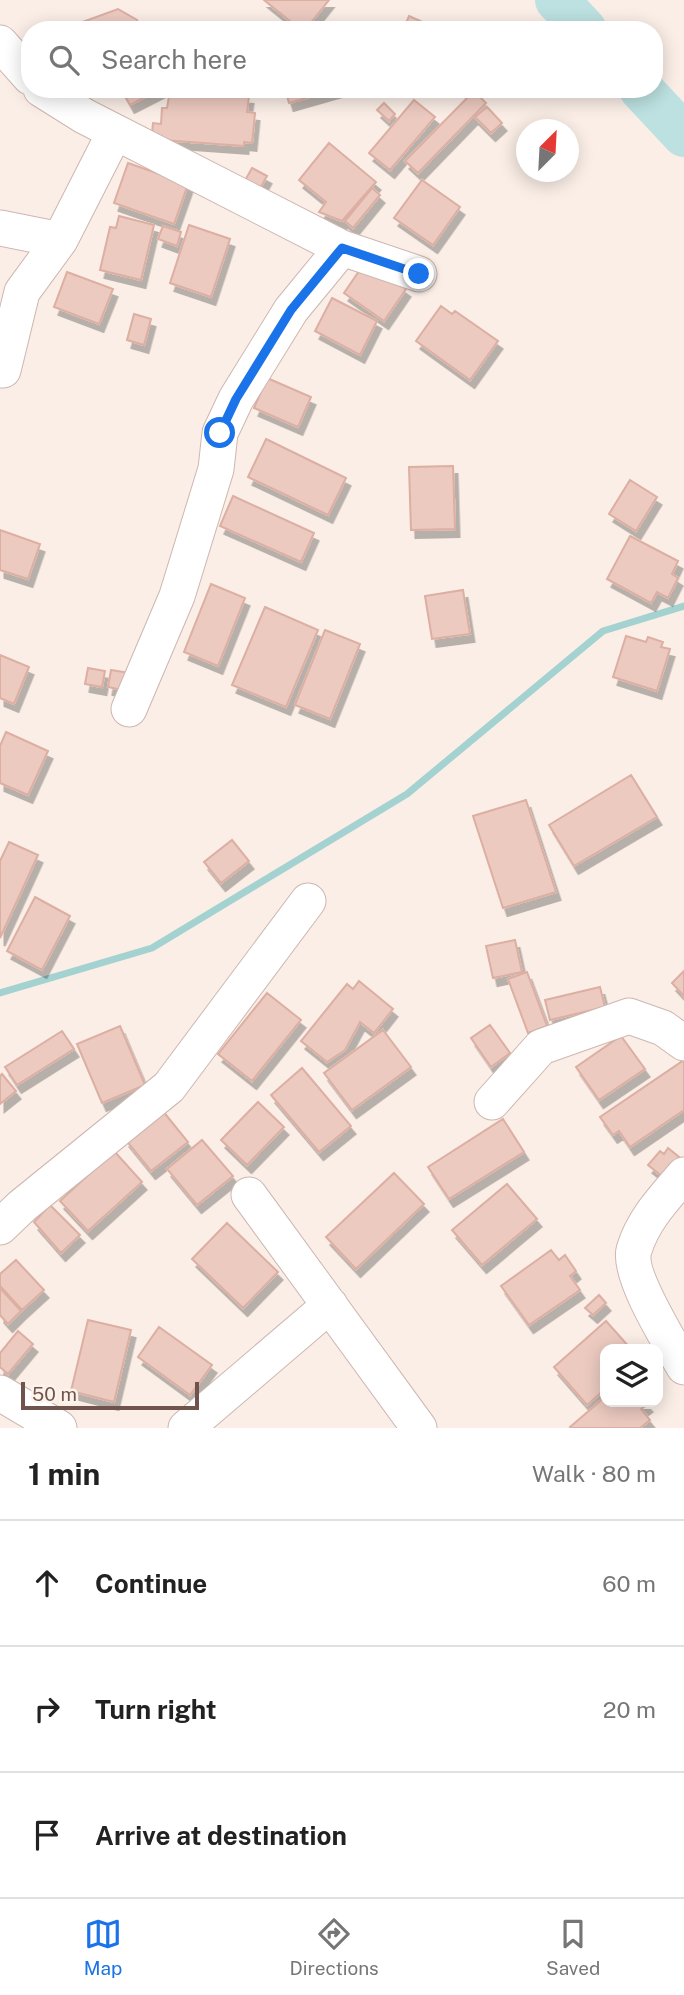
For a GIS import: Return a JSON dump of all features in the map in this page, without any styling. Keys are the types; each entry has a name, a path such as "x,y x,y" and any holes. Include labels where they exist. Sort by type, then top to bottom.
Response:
{"street":[{"path":"0,43 21,67"},
{"path":"56,98 115,132 342,248 419,274"},
{"path":"0,370 3,370 22,292 60,240 115,132"},
{"path":"0,228 60,240"},
{"path":"129,709 177,596 216,469 220,433 236,399 291,310 342,248"},
{"path":"0,1227 22,1206 169,1087 307,901"},
{"path":"492,1102 541,1047 629,1016 663,1028 684,1042"},
{"path":"684,1175 649,1217 633,1253 643,1293 684,1367"},
{"path":"249,1195 419,1428"},
{"path":"186,1428 330,1306"},
{"path":"0,1393 60,1428"}],"building":[{"path":"264,0 329,0 312,21 290,21"},
{"path":"118,9 137,21 85,21"},
{"path":"409,16 420,21 407,21"},
{"path":"126,98 144,98 130,105"},
{"path":"169,98 249,98 247,112 255,113 252,143 244,142 244,146 162,140 152,134 153,123 161,124 162,108 167,108"},
{"path":"288,98 306,98 289,103"},
{"path":"467,98 481,98 486,103 418,173 405,161"},
{"path":"414,100 435,117 390,170 369,153"},
{"path":"384,103 395,114 389,121 377,110"},
{"path":"487,107 502,123 491,133 475,117"},
{"path":"329,143 376,182 342,221 319,212 326,202 299,180"},
{"path":"128,163 188,184 174,224 114,203"},
{"path":"252,168 267,176 258,192 243,184"},
{"path":"422,180 460,207 433,245 394,218"},
{"path":"372,188 380,195 353,228 345,221"},
{"path":"119,216 154,225 141,280 100,270 110,227 116,228"},
{"path":"189,225 230,239 211,297 170,283"},
{"path":"163,226 181,232 177,246 158,239"},
{"path":"366,261 406,289 384,321 344,293"},
{"path":"67,272 113,289 99,324 54,307"},
{"path":"332,298 377,321 360,355 315,331"},
{"path":"441,306 452,314 455,311 498,341 470,380 416,341"},
{"path":"134,314 151,319 144,345 127,340"},
{"path":"267,378 311,397 298,427 254,408"},
{"path":"266,439 346,478 328,515 248,477"},
{"path":"453,466 455,529 411,530 409,467"},
{"path":"630,480 657,497 636,531 609,514"},
{"path":"233,496 314,533 301,562 220,526"},
{"path":"0,530 40,544 28,579 0,570"},
{"path":"630,536 678,561 672,574 678,578 668,598 657,592 651,603 607,579"},
{"path":"211,584 245,598 218,666 184,652"},
{"path":"463,590 470,634 432,639 425,596"},
{"path":"265,607 318,630 286,707 232,685"},
{"path":"325,630 360,644 330,719 295,705"},
{"path":"626,636 646,642 648,637 663,642 661,647 670,649 657,691 613,677"},
{"path":"0,655 29,667 14,704 0,698"},
{"path":"88,668 105,671 102,687 85,684"},
{"path":"111,670 130,673 127,691 108,687"},
{"path":"6,732 48,751 28,795 0,783 0,746"},
{"path":"631,775 657,817 574,866 549,825"},
{"path":"526,800 556,892 503,908 473,816"},
{"path":"232,840 249,861 221,883 204,862"},
{"path":"9,842 38,855 0,938 0,861"},
{"path":"35,897 70,916 42,970 7,951"},
{"path":"515,940 522,972 493,978 486,946"},
{"path":"684,971 684,996 672,983"},
{"path":"527,972 547,1026 528,1033 508,979"},
{"path":"359,981 393,1009 374,1033 360,1022 345,1050 327,1062 301,1041 347,984 353,989"},
{"path":"600,987 605,1007 550,1020 545,1000"},
{"path":"267,993 301,1020 252,1081 218,1054"},
{"path":"490,1025 510,1053 491,1067 471,1038"},
{"path":"120,1026 145,1085 102,1103 77,1044"},
{"path":"383,1030 411,1067 352,1110 324,1073"},
{"path":"62,1031 74,1049 17,1085 5,1067"},
{"path":"621,1036 645,1069 599,1100 576,1067"},
{"path":"684,1060 684,1110 630,1147 619,1131 613,1135 600,1117"},
{"path":"302,1068 351,1126 319,1152 271,1095"},
{"path":"2,1074 16,1091 0,1104 0,1076"},
{"path":"258,1102 284,1127 247,1165 221,1140"},
{"path":"162,1110 188,1142 151,1171 125,1139"},
{"path":"503,1119 524,1152 449,1199 428,1167"},
{"path":"202,1140 233,1176 197,1205 167,1169"},
{"path":"668,1148 679,1157 663,1177 648,1165 660,1151 664,1154"},
{"path":"114,1151 142,1182 88,1231 60,1201"},
{"path":"394,1173 424,1204 356,1269 326,1237"},
{"path":"507,1184 537,1219 482,1265 452,1230"},
{"path":"50,1205 80,1235 61,1253 34,1222"},
{"path":"227,1223 278,1272 243,1308 192,1259"},
{"path":"551,1250 559,1260 565,1255 576,1271 570,1276 580,1290 529,1325 501,1286"},
{"path":"16,1260 44,1290 22,1310 0,1286 0,1274"},
{"path":"0,1288 21,1311 8,1324 0,1315"},
{"path":"599,1295 606,1303 593,1315 585,1308"},
{"path":"88,1320 131,1330 114,1402 71,1391"},
{"path":"606,1321 627,1344 600,1344 600,1393 587,1405 554,1367"},
{"path":"159,1327 212,1365 190,1395 138,1357"},
{"path":"18,1331 33,1344 8,1374 0,1367 0,1353"},
{"path":"600,1401 600,1407 644,1407 641,1409 650,1420 640,1428 570,1427"}],"waterway":[{"path":"557,0 577,21"},
{"path":"649,98 684,135"},
{"path":"0,993 152,948 407,794 603,631 684,606"}],"route":[{"path":"220,433 236,399 291,310 342,248 419,274"}]}
